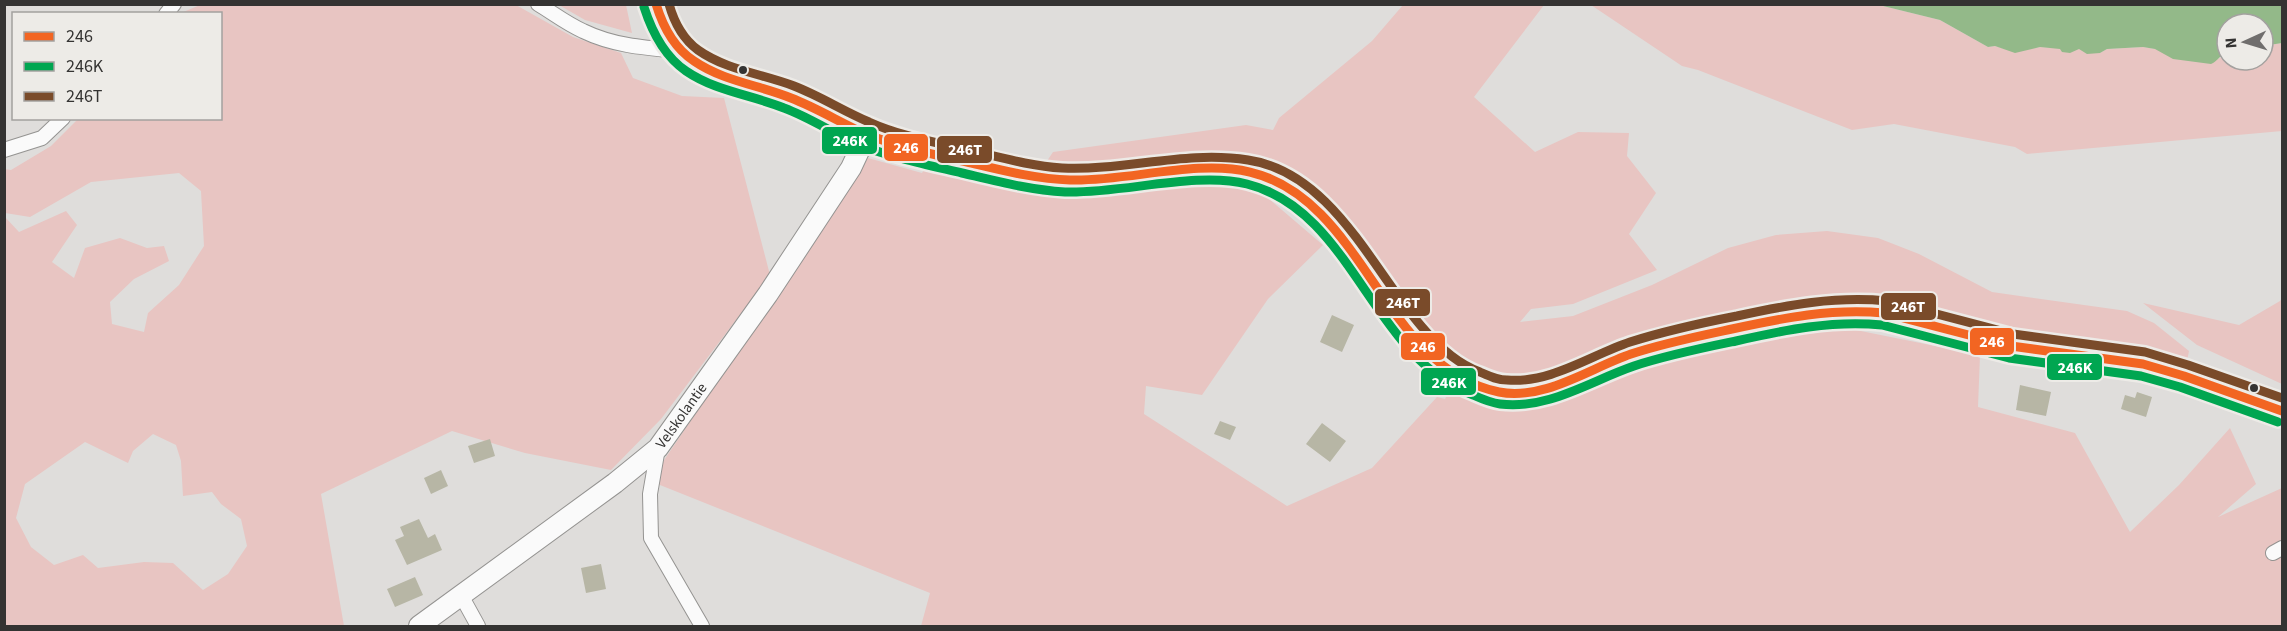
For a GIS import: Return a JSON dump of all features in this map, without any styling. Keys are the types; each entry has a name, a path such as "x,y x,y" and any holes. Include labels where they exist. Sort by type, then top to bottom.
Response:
{"main road":[{"path":"656,4 668,35 680,51 695,63 716,73 780,93 867,134 903,147 1030,177 1073,180 1226,169 1253,172 1276,180 1294,189 1324,217 1424,347 1464,379 1499,392 1519,393 1542,389 1612,361 1690,337 1798,315 1838,310 1863,310 1884,313 2011,346 2143,363 2283,411"},
{"name":"Velskolantie","path":"419,627 615,483 658,448 768,294 851,168 867,134"}],"street":[{"path":"538,4 583,31 611,42 633,47 680,51"},
{"path":"4,150 42,138 61,120"},
{"path":"658,448 650,494 651,538 702,627"},
{"path":"462,597 478,627"}],"shaded area":[{"path":"200,5 516,5 573,37 621,53 633,78 682,96 724,98 770,275 661,419 611,470 525,453 452,431 321,494 344,626 5,626 5,217 19,232 66,211 77,225 52,262 74,278 85,248 120,238 147,248 164,246 169,261 134,279 110,302 112,324 144,332 148,313 179,285 204,246 201,191 179,173 91,182 30,217 5,213 4,169 11,170 51,146 77,120 222,120 222,12 183,12","holes":["153,434 176,445 181,461 183,496 212,492 221,504 241,519 247,546 228,574 203,590 173,563 144,562 98,568 83,555 54,565 31,547 16,518 25,484 85,442 128,463 133,451"]},
{"path":"559,5 626,5 632,33 585,20"},
{"path":"1403,5 1544,5 1474,97 1535,152 1578,132 1629,133 1627,156 1656,193 1629,234 1657,270 1573,304 1531,309 1520,322 1573,316 1652,285 1728,248 1776,235 1827,231 1878,238 1919,254 1992,292 2127,311 2154,323 2189,351 2186,366 2144,356 2029,343 1837,303 1746,315 1612,350 1550,379 1505,383 1472,374 1451,359 1412,322 1286,176 1231,160 1065,171 1041,170 1053,152 1246,125 1273,130 1279,118 1372,41"},
{"path":"1591,5 1879,5 1940,20 1988,47 1995,46 2015,52 2040,47 2079,49 2100,53 2107,49 2143,47 2215,59 2215,72 2275,72 2275,44 2282,43 2282,131 2027,154 2015,147 1894,124 1852,130 1698,70 1682,66"},
{"path":"1879,5 2282,5 2282,43 2275,44 2275,12 2215,12 2215,62 2211,64 2173,59 2155,49 2143,47 2107,49 2100,53 2087,54 2079,49 2070,53 2062,52 2060,49 2040,47 2015,53 1995,46 1988,47 1940,20"},
{"path":"868,158 922,173 925,168 1035,193 1196,182 1261,192 1323,245 1268,299 1202,395 1146,386 1144,414 1287,506 1372,468 1437,397 1445,399 1448,393 1526,401 1693,353 1831,325 1980,355 1978,407 2075,433 2130,532 2179,485 2230,428 2256,484 2218,517 2282,488 2282,626 921,626 930,593 650,481"},
{"path":"2282,298 2282,384 2197,345 2143,303 2239,325"}],"building":[{"path":"1332,315 1354,325 1342,352 1320,342"},
{"path":"2020,385 2051,392 2046,416 2016,410"},
{"path":"2137,392 2152,397 2146,417 2121,409 2125,395 2135,398"},
{"path":"1220,421 1236,427 1230,440 1214,434"},
{"path":"1322,423 1346,441 1330,462 1306,444"},
{"path":"490,439 495,456 474,463 468,446"},
{"path":"441,470 448,486 431,494 424,478"},
{"path":"419,519 428,538 435,534 442,550 407,565 395,540 404,536 400,527"},
{"path":"601,564 606,589 586,593 581,568"},
{"path":"415,577 423,595 395,607 387,589"}],"transit line":[{"name":"246","path":"656,4 662,21 675,43 687,56 705,68 779,93 878,139 1005,171 1044,178 1092,180 1207,168 1250,172 1289,189 1321,215 1349,248 1399,319 1427,351 1459,377 1499,392 1516,394 1550,388 1631,354 1694,337 1789,318 1827,313 1865,312 1884,313 2011,346 2143,364 2282,411"},
{"name":"246T","path":"669,4 676,24 684,35 693,46 709,57 794,86 869,122 905,135 1050,167 1109,167 1202,157 1248,160 1277,168 1303,183 1326,203 1347,226 1422,327 1441,347 1463,364 1496,379 1539,378 1630,342 1710,321 1812,302 1868,300 1887,301 2013,334 2145,352 2282,398"},
{"name":"246K","path":"644,7 665,51 678,65 697,78 721,88 772,103 850,141 885,154 1000,182 1052,191 1087,192 1205,180 1247,184 1283,199 1313,223 1338,252 1410,350 1439,376 1493,403 1518,405 1552,399 1634,366 1710,346 1809,327 1863,324 1882,325 2009,358 2141,376 2180,387 2278,422"}]}
